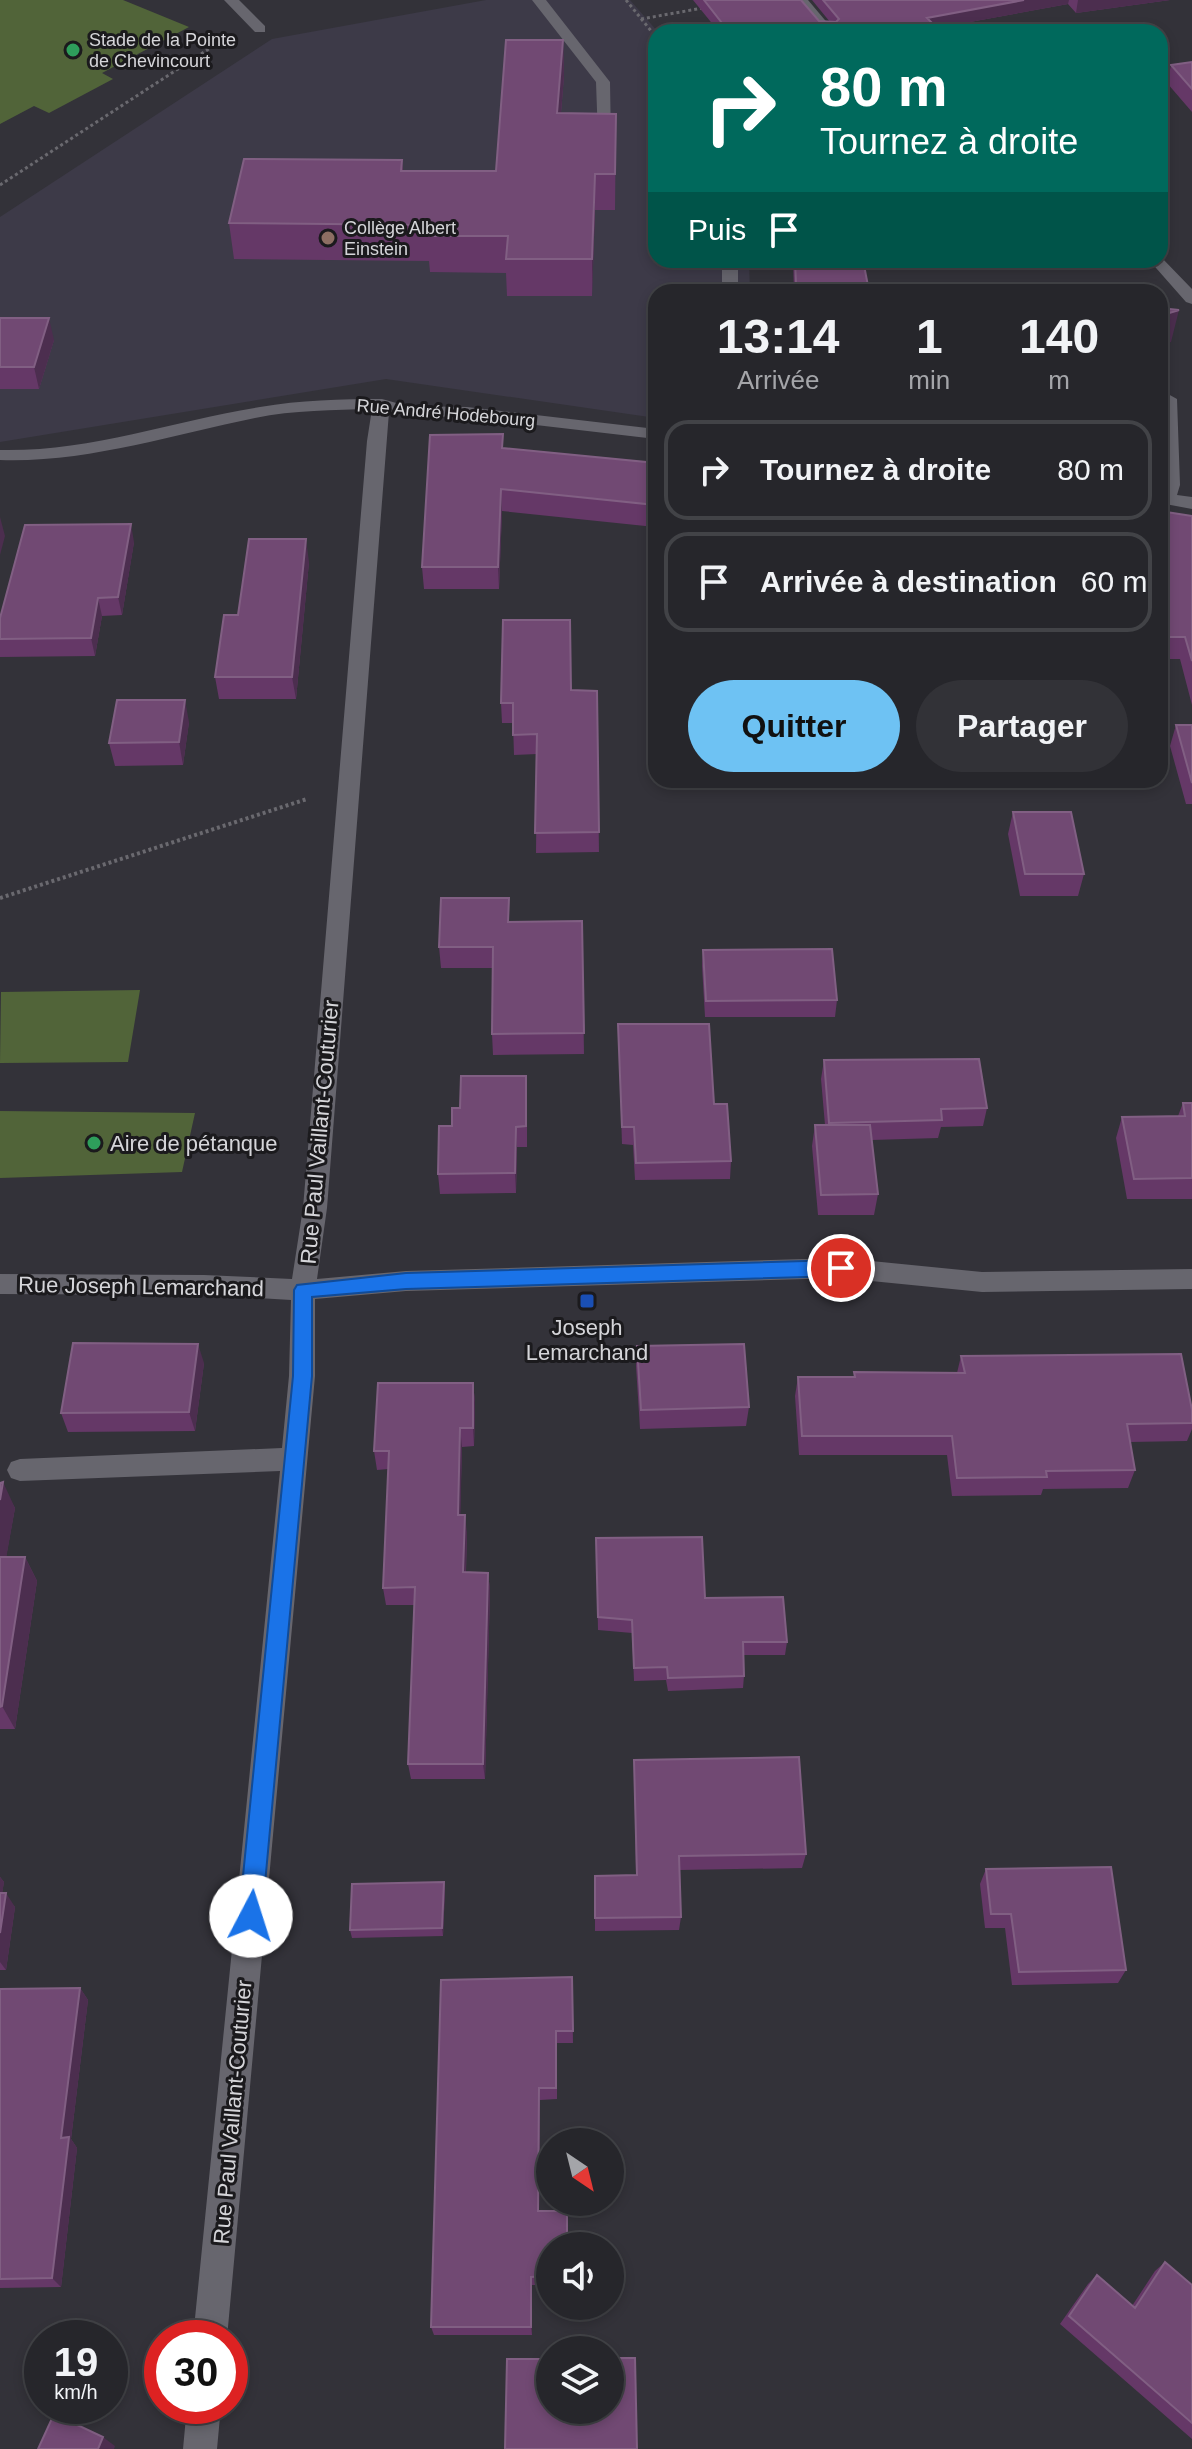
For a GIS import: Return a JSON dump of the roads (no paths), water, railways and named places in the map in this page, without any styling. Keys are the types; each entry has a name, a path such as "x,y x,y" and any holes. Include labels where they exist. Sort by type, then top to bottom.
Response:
{"street":[{"path":"231,0 256,24"},
{"path":"539,0 603,82 606,138"},
{"path":"801,0 821,24"},
{"path":"1164,268 1192,299"},
{"path":"1168,399 1171,485 1168,491"},
{"name":"Rue André Hodebourg","path":"0,455 76,452 259,412 322,405 382,404 406,411 467,412 648,433"},
{"name":"Rue Paul Vaillant-Couturier","path":"212,2320 302,1376 303,1290 315,1208 375,456 382,404"},
{"path":"1169,429 1192,431"},
{"path":"1168,500 1192,503"},
{"name":"Rue Joseph Lemarchand","path":"0,1284 204,1285 303,1290 406,1281 841,1268 982,1282 1192,1279"},
{"path":"20,1470 294,1459"},
{"path":"200,2449 202,2424"}],"place":[{"name":"Stade de la Pointe de Chevincourt","path":"73,50"},
{"name":"Collège Albert Einstein","path":"328,238"},
{"name":"Aire de pétanque","path":"94,1143"},
{"name":"Joseph Lemarchand","path":"587,1301"}]}
